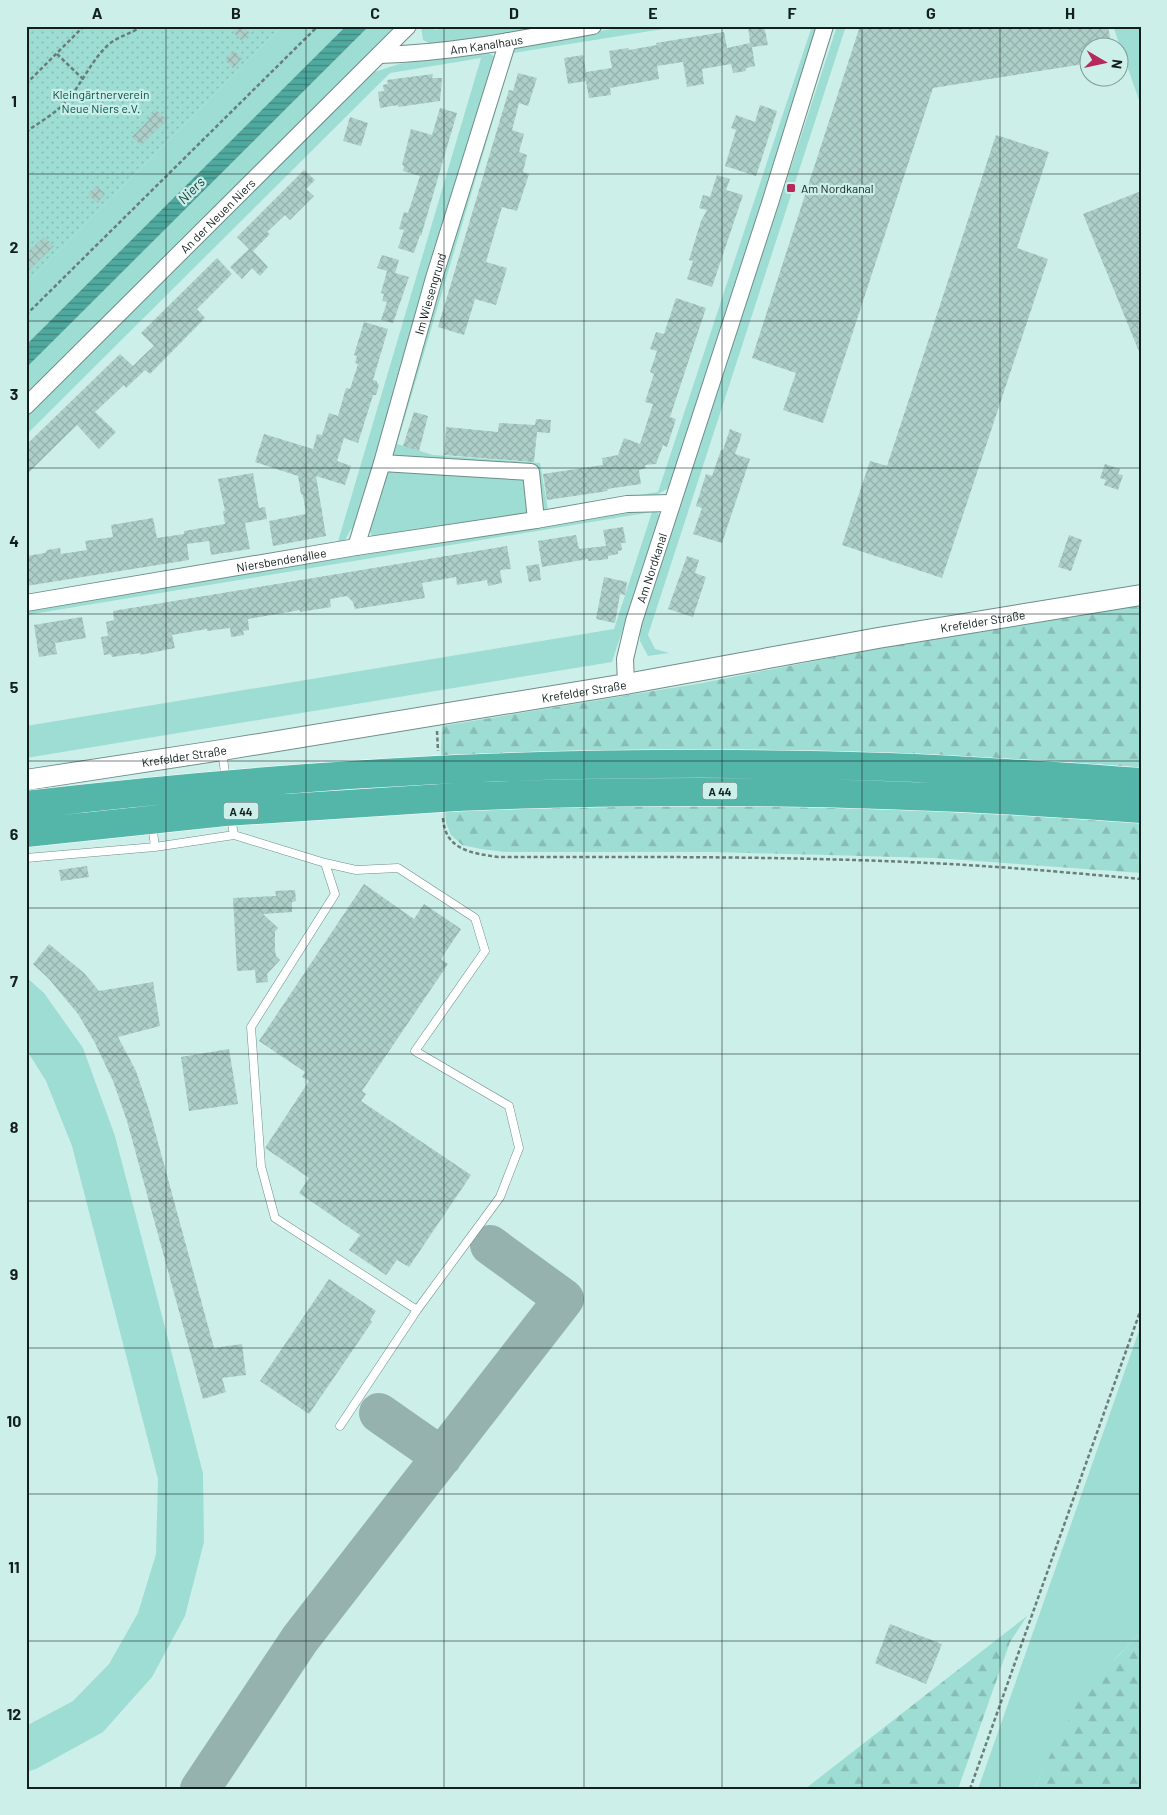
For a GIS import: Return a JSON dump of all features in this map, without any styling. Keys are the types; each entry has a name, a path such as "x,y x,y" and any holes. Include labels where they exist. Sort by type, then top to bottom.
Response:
{"highway":[{"name":"A 44","path":"26,805 446,761 607,765 776,764 891,767 1141,782"},
{"path":"1061,776 1141,770"},
{"name":"A 44","path":"26,833 235,811 450,803 617,792 804,792 973,798 1141,809"}],"street":[{"name":"An der Neuen Niers","path":"26,406 408,26"},
{"name":"Am Kanalhaus","path":"379,55 412,54 508,41 593,26"},
{"name":"Am Nordkanal","path":"626,684 625,659 630,635 770,203 825,26"},
{"name":"Im Wiesengrund","path":"356,547 382,463 434,278 508,41"},
{"path":"382,463 531,472 536,520"},
{"name":"Niersbendenallee","path":"26,603 356,547 536,520 627,504 672,503"},
{"name":"Krefelder Straße","path":"26,780 626,684 859,641 1141,595"}],"lane":[{"path":"222,750 228,797"},
{"path":"230,806 234,835"},
{"path":"150,809 155,847"},
{"path":"26,858 155,847 234,835 325,864 356,870 398,868 475,918 485,951 415,1051 509,1106 519,1148 500,1197 417,1310 340,1426"},
{"path":"325,864 335,894 251,1027 261,1166 275,1218 417,1310"}],"path":[{"path":"26,132 64,104 107,46 118,37 142,26"},
{"path":"26,315 318,26"},
{"path":"26,84 83,27"},
{"path":"56,54 82,79"},
{"path":"26,77 29,81"},
{"path":"435,715 446,761"},
{"path":"450,803 443,828 446,834 456,845 468,852 498,857 711,857 906,862 1006,867 1141,879"},
{"path":"970,1789 1141,1309"}],"green space":[{"name":"Kleingärtnerverein Neue Niers e.V.","path":"26,26 282,26 26,284"},
{"path":"282,26 346,26 26,345 26,284"},
{"path":"369,26 402,26 26,399 26,368"},
{"path":"421,26 437,26 434,30 455,26 563,26 436,46 423,40"},
{"path":"631,26 682,26 513,53 397,444 433,455 540,463 548,510 658,492 812,26 820,26 669,488 658,494 543,513 536,469 393,457 390,453 509,54 517,44"},
{"path":"837,26 846,26 648,635 655,649 669,653 648,656 640,641 640,628"},
{"path":"1113,26 1141,26 1141,103 1130,74 1130,38 1117,38"},
{"path":"483,50 494,56 494,63 356,531 351,529 343,544 337,545 481,58 390,73 26,435 26,414 365,75 399,64"},
{"path":"389,471 523,478 527,481 529,515 373,539 368,526 383,476"},
{"path":"649,507 654,508 660,516 612,662 26,758 26,726 614,629 652,512 26,615 26,611"},
{"path":"1141,602 1141,873 935,858 713,852 505,852 462,845 451,835 446,823 441,750 442,726 702,683 891,646"},
{"path":"26,977 44,993 83,1048 115,1136 203,1473 204,1542 185,1616 152,1677 103,1732 36,1769 26,1772 26,1726 73,1701 109,1664 138,1613 156,1554 158,1479 72,1146 46,1081 26,1049"},
{"path":"1141,1325 1141,1632 1115,1659 1041,1773 1035,1789 978,1789"},
{"path":"1027,1616 1010,1642 958,1789 805,1789"},
{"path":"1141,1632 1141,1789 1035,1789 1041,1773 1082,1694"}],"water":[{"name":"Niers","path":"346,26 369,26 26,368 26,345"}],"building":[{"path":"239,26 243,26 250,33 242,41 233,32"},
{"path":"748,26 764,26 768,45 752,47 755,66 746,68 746,71 733,73 731,64 702,69 704,84 687,87 683,62 657,66 659,79 610,88 611,95 589,98 586,81 568,84 564,58 583,55 586,72 612,68 609,51 628,48 629,50 657,45 656,43 724,32 727,48 750,43"},
{"path":"860,26 1108,26 1110,38 1080,38 1080,65 933,88 823,423 783,410 796,373 752,358"},
{"path":"233,50 242,58 233,68 225,60"},
{"path":"518,73 537,78 528,106 519,103 512,130 524,134 519,152 527,155 523,172 529,174 517,211 502,207 486,262 507,268 496,305 475,299 464,335 438,327 509,90 513,91"},
{"path":"433,74 432,78 442,78 440,101 380,108 378,92 384,91 383,85 388,84 387,80"},
{"path":"760,105 777,111 756,176 725,166 736,130 731,128 736,115 755,122"},
{"path":"440,108 457,113 421,236 414,253 398,248 404,230 399,229 404,212 408,213 420,176 403,171 404,166 402,165 411,129 432,135"},
{"path":"156,110 167,120 141,145 132,137"},
{"path":"350,117 368,123 361,146 343,141"},
{"path":"996,135 1049,152 1017,248 1048,259 942,578 842,545 870,461 887,466"},
{"path":"304,170 315,180 306,189 314,196 290,220 285,215 267,232 270,234 253,251 268,267 260,276 252,268 242,279 230,267 249,249 237,237"},
{"path":"717,175 730,179 726,190 743,195 712,287 687,279 693,261 689,260 701,221 707,210 699,208 703,195 710,197"},
{"path":"96,186 105,194 97,203 88,194"},
{"path":"1141,191 1141,354 1140,354 1083,214"},
{"path":"44,237 54,246 26,273 26,254"},
{"path":"382,255 399,260 395,273 409,277 393,323 381,320 387,302 382,301 384,294 381,293 387,271 377,268"},
{"path":"217,258 232,274 197,309 205,318 150,374 145,370 126,388 124,385 95,412 116,432 99,449 77,425 26,475 26,445 120,354 133,366 154,346 141,333"},
{"path":"676,298 706,308 670,417 676,419 667,447 663,445 656,464 645,465 646,468 639,470 641,484 547,500 543,474 603,465 602,458 618,455 624,438 640,444 653,404 645,402 654,374 650,372 657,351 650,349 656,332 664,334"},
{"path":"364,322 388,329 373,380 377,381 379,385 376,395 373,395 358,443 344,438 337,461 351,466 345,485 316,476 326,536 273,546 269,521 306,514 298,476 255,462 264,434 313,449 317,434 322,435 329,413 338,416 346,388 350,389 358,364 355,363 357,356 354,355"},
{"path":"414,412 428,416 419,451 403,446"},
{"path":"536,419 551,420 550,433 537,432 534,462 444,455 446,427 498,432 499,423 535,425"},
{"path":"730,429 742,434 735,454 750,459 722,543 693,534 702,508 696,506 706,474 712,476"},
{"path":"1105,464 1120,469 1118,474 1123,475 1118,490 1104,485 1106,480 1100,478"},
{"path":"253,473 259,508 265,507 267,519 245,523 250,549 211,555 209,541 187,544 189,560 26,586 26,556 60,548 61,554 87,550 85,541 113,537 111,525 153,518 157,538 184,534 184,531 225,524 223,511 225,511 218,479"},
{"path":"623,527 626,543 621,543 622,550 618,551 618,554 608,556 608,559 588,561 588,559 542,567 538,541 576,535 579,549 606,546 603,530"},
{"path":"1069,535 1082,540 1071,571 1058,567"},
{"path":"507,546 511,569 500,570 502,583 488,586 487,580 457,585 456,577 422,583 425,598 355,609 353,602 347,596 330,599 331,607 248,619 249,630 243,631 244,635 231,637 230,628 207,631 207,629 172,635 175,648 140,655 140,653 112,657 111,654 104,655 101,637 108,636 106,622 114,620 113,611"},
{"path":"687,556 699,560 695,573 706,577 693,617 668,609"},
{"path":"539,564 541,580 529,582 526,566"},
{"path":"604,577 627,582 625,595 620,594 615,623 596,619"},
{"path":"82,617 86,638 55,643 57,654 39,657 34,625"},
{"path":"87,866 89,877 61,881 59,870"},
{"path":"364,884 414,919 424,904 461,929 441,959 448,964 362,1091 366,1094 361,1101 471,1175 409,1267 397,1260 386,1275 349,1250 360,1235 299,1193 309,1178 265,1148 309,1081 302,1077 305,1072 259,1041"},
{"path":"295,890 296,901 292,902 292,912 263,914 278,928 275,932 275,950 276,956 280,960 267,974 268,982 256,983 255,970 237,971 233,898 276,896 275,891"},
{"path":"49,944 84,973 99,991 153,982 160,1026 118,1037 136,1071 150,1113 214,1348 242,1344 246,1375 222,1378 226,1392 203,1399 127,1121 113,1081 95,1043 78,1014 49,979 33,964"},
{"path":"229,1049 238,1104 189,1111 181,1057"},
{"path":"329,1279 376,1311 370,1320 372,1322 309,1414 260,1381"},
{"path":"890,1624 942,1644 926,1684 875,1663"}],"taxiway":[{"path":"200,1789 300,1639 564,1299 490,1245"},
{"path":"379,1413 442,1457"}],"place":[{"name":"Am Nordkanal","path":"791,188"}]}
